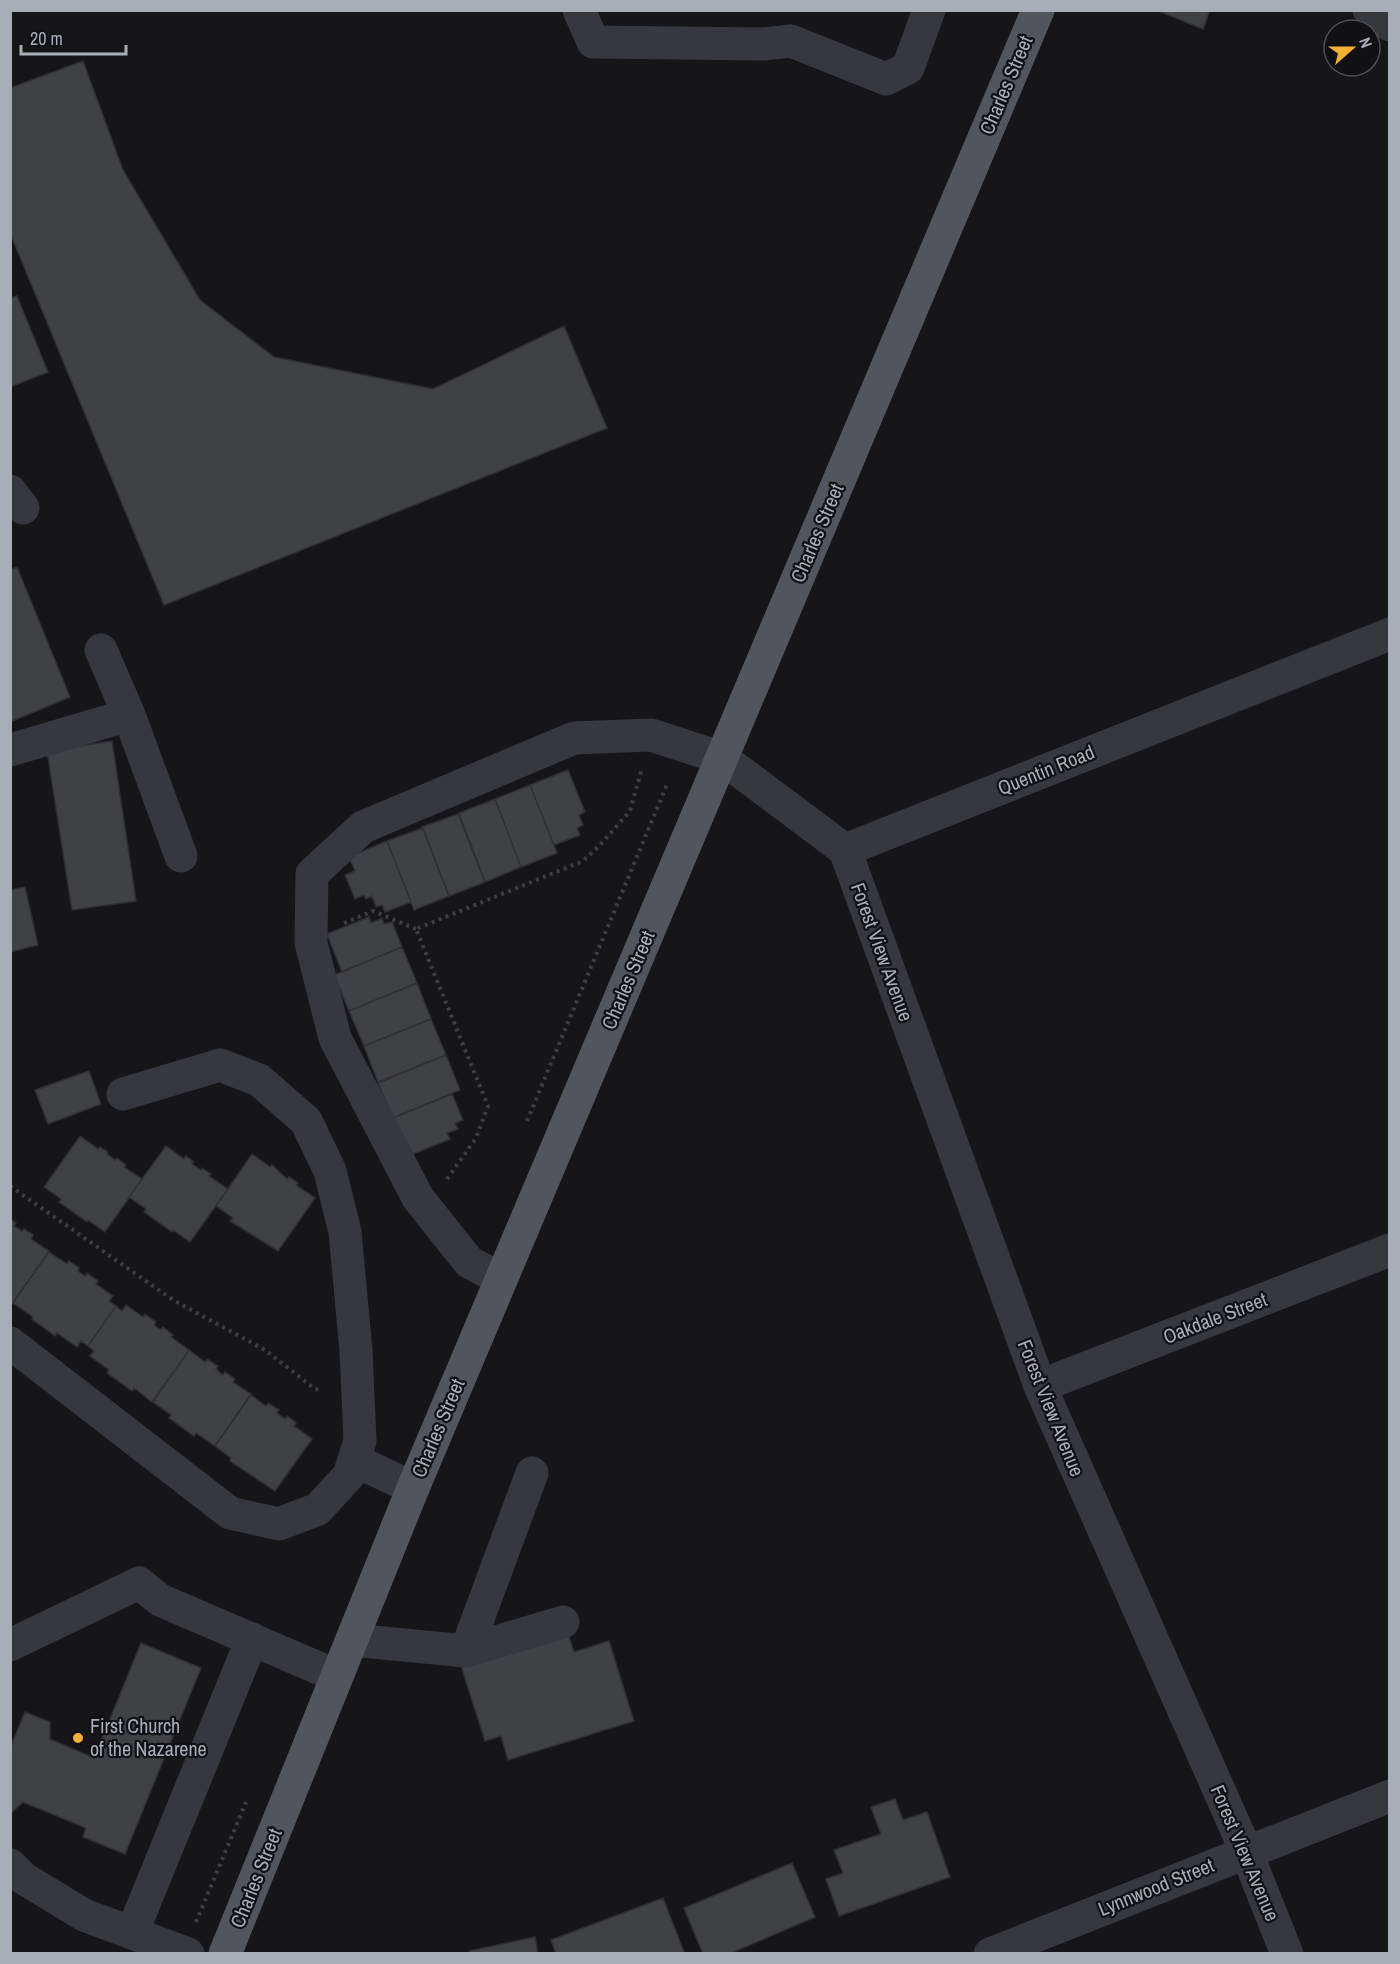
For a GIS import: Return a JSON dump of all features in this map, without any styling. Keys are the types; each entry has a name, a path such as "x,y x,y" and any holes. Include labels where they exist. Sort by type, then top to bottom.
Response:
{"main road":[{"name":"Charles Street","path":"225,1953 413,1488 1038,10"}],"street":[{"path":"579,10 594,42 763,44 791,41 886,79 908,69 929,10"},
{"path":"1369,10 1389,25"},
{"name":"Quentin Road","path":"845,850 1389,634"},
{"path":"101,650 129,715 182,856"},
{"path":"10,750 129,715"},
{"path":"501,1279 469,1262 418,1198 335,1038 311,936 312,874 363,827 574,738 651,735 722,758 845,850"},
{"name":"Forest View Avenue","path":"845,850 1040,1386 1246,1851 1287,1953"},
{"path":"10,1343 230,1513 279,1524 318,1509 349,1475 360,1441 356,1351 345,1232 330,1171 306,1121 259,1080 220,1065 123,1094"},
{"name":"Oakdale Street","path":"1040,1386 1389,1250"},
{"path":"354,1460 413,1488"},
{"path":"466,1651 532,1473"},
{"path":"10,1645 139,1583 160,1600 338,1676"},
{"path":"352,1640 466,1651 563,1622"},
{"path":"132,1933 252,1639"},
{"name":"Lynnwood Street","path":"990,1953 1389,1796"},
{"path":"10,1865 23,1878 84,1916 188,1953"}],"path":[{"path":"311,936 373,911 416,929 583,861 630,811 651,735"},
{"path":"416,929 488,1106 476,1138 426,1209"},
{"path":"10,1186 173,1299 266,1350 315,1389 358,1397"}],"building":[{"path":"1156,10 1210,10 1203,29"},
{"path":"83,61 123,170 200,300 274,357 433,389 564,326 607,428 164,605 10,233 10,88"},
{"path":"17,296 48,372 10,387 10,298"},
{"path":"17,567 70,697 10,722 10,570"},
{"path":"112,741 136,901 72,910 47,751"},
{"path":"568,770 585,812 579,815 583,825 577,828 580,835 554,845 530,785"},
{"path":"530,785 557,853 521,867 495,799"},
{"path":"495,799 521,867 485,882 459,813"},
{"path":"458,814 485,882 449,896 422,827"},
{"path":"423,828 449,896 414,910 387,841"},
{"path":"387,841 411,902 385,912 382,905 376,907 372,896 366,899 364,895 355,899 345,875 355,871 349,857"},
{"path":"25,887 38,945 10,952 10,890"},
{"path":"369,917 371,923 382,918 384,924 392,922 402,947 342,972 327,934"},
{"path":"402,947 417,983 349,1011 334,975"},
{"path":"417,983 431,1019 364,1046 349,1011"},
{"path":"431,1019 446,1055 378,1082 364,1046"},
{"path":"446,1055 460,1090 393,1118 378,1083"},
{"path":"89,1071 101,1104 48,1124 35,1090"},
{"path":"452,1094 463,1120 455,1123 458,1129 447,1133 450,1139 408,1156 393,1118"},
{"path":"80,1136 98,1149 100,1147 108,1152 107,1154 115,1160 117,1158 126,1165 124,1167 142,1179 105,1232 59,1202 61,1199 44,1187"},
{"path":"166,1146 184,1159 186,1156 194,1162 192,1164 211,1174 209,1176 228,1189 190,1242 144,1212 146,1209 129,1197"},
{"path":"252,1154 270,1167 272,1165 287,1179 289,1177 298,1183 296,1185 315,1198 278,1251 230,1221 233,1218 216,1206"},
{"path":"10,1219 16,1223 14,1226 33,1235 31,1239 49,1251 12,1304 10,1302"},
{"path":"49,1252 67,1264 69,1261 85,1276 87,1273 98,1281 96,1284 113,1296 109,1301 116,1306 88,1346 81,1341 77,1347 57,1333 55,1336 13,1303"},
{"path":"126,1305 143,1317 145,1314 156,1322 154,1325 161,1330 163,1327 173,1335 171,1337 189,1350 152,1402 134,1388 132,1391 107,1373 109,1370 90,1356 94,1351 88,1346 116,1306 122,1311"},
{"path":"189,1350 205,1362 207,1359 218,1366 216,1369 223,1375 225,1372 235,1379 233,1382 251,1394 215,1446 196,1433 194,1436 169,1418 171,1415 153,1402"},
{"path":"251,1395 266,1406 268,1403 279,1410 277,1413 285,1419 287,1416 296,1423 294,1426 312,1439 275,1491 230,1461 231,1458 215,1446"},
{"path":"568,1633 574,1652 609,1641 634,1721 508,1760 501,1736 485,1741 461,1666"},
{"path":"141,1643 201,1668 125,1854 83,1837 86,1828 23,1802 10,1812 10,1748 25,1712 50,1722 50,1739 94,1758"},
{"path":"895,1799 903,1820 927,1812 950,1877 839,1916 826,1879 843,1873 834,1850 881,1834 871,1807"},
{"path":"792,1863 815,1917 729,1954 703,1954 684,1908"},
{"path":"663,1898 684,1952 678,1954 556,1954 551,1940"},
{"path":"535,1937 538,1954 469,1954 469,1951"}],"place":[{"name":"First Church of the Nazarene","path":"78,1738"}]}
